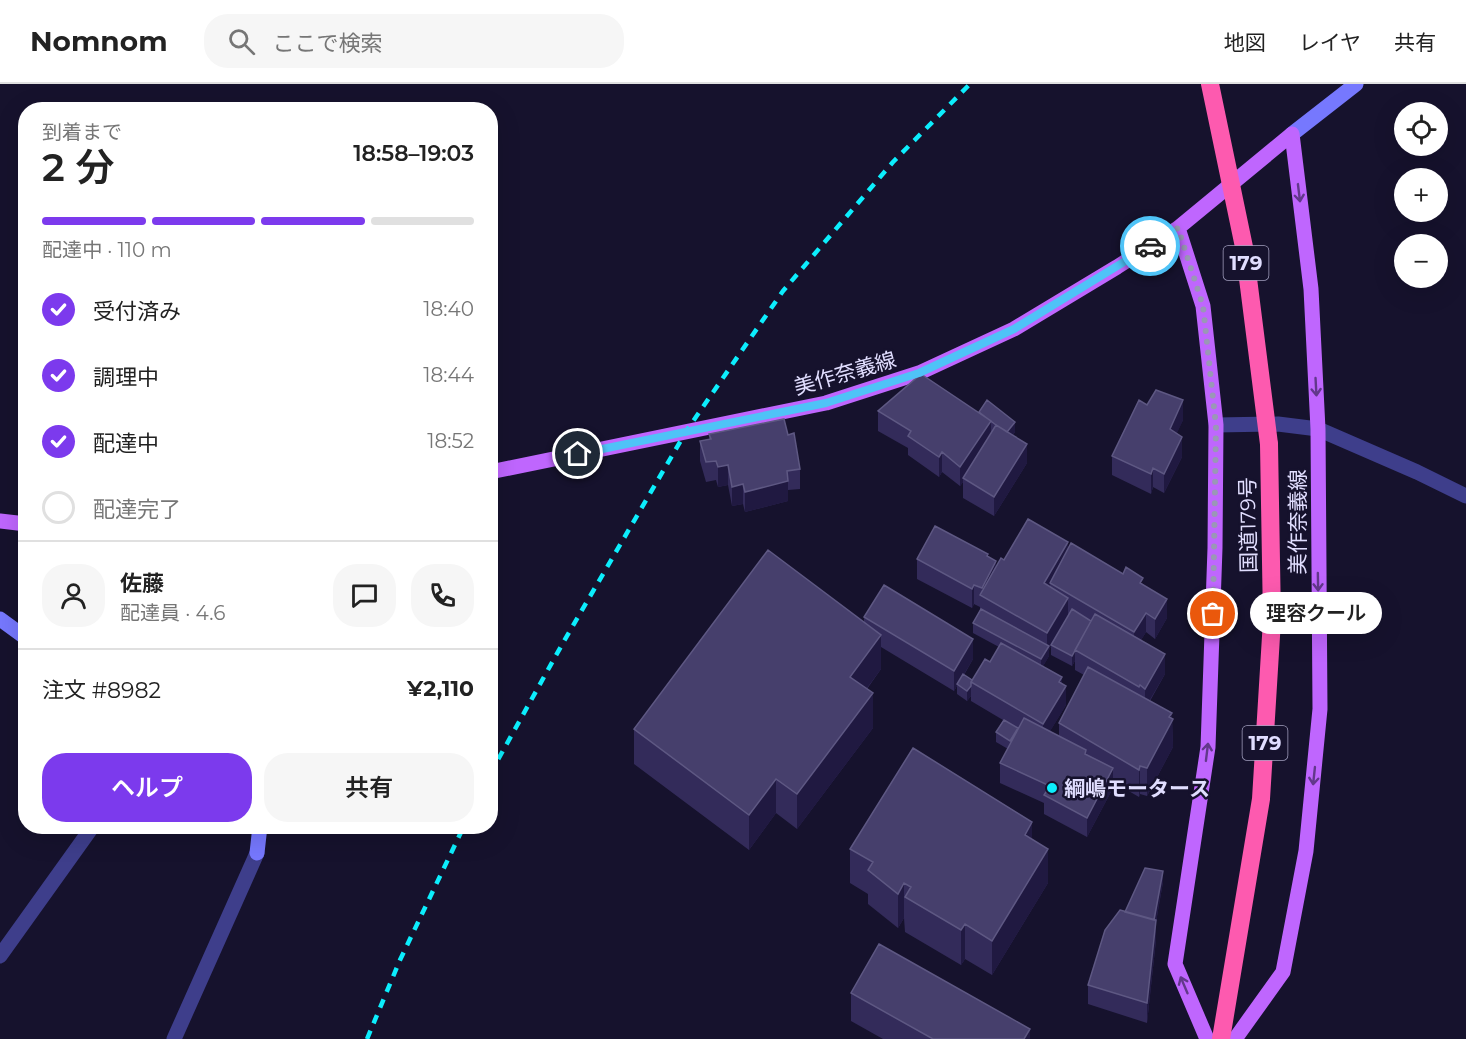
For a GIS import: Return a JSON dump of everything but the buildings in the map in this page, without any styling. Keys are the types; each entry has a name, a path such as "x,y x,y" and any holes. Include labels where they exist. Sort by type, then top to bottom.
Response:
{"highway":[{"name":"国道179号","path":"1210,84 1244,247 1269,444 1272,620 1261,799 1221,1039"}],"main road":[{"name":"美作奈義線","path":"498,470 826,403 919,373 1014,329 1178,228 1292,134"},
{"name":"美作奈義線","path":"1235,1039 1283,972 1306,851 1320,709 1318,429 1311,289 1292,134"},
{"path":"1178,228 1203,306 1216,426 1215,548 1208,747 1175,964 1207,1039"},
{"path":"0,521 18,523"}],"street":[{"path":"1292,134 1356,84"},
{"path":"1216,426 1278,424 1318,429 1466,495"},
{"path":"0,619 18,632"},
{"path":"0,956 87,834"},
{"path":"174,1039 256,853 259,834"}],"railway":[{"path":"498,760 687,430 783,291 893,162 970,84"},
{"path":"367,1039 400,960 460,834"}],"way so far":[{"path":"1150,246 1178,228 1203,306 1216,426 1213,614"}],"place":[{"name":"理容クール","path":"1213,614"},
{"name":"綱嶋モータース","path":"1052,788"}],"route":[{"path":"578,454 826,403 919,373 1014,329 1150,246"}]}
